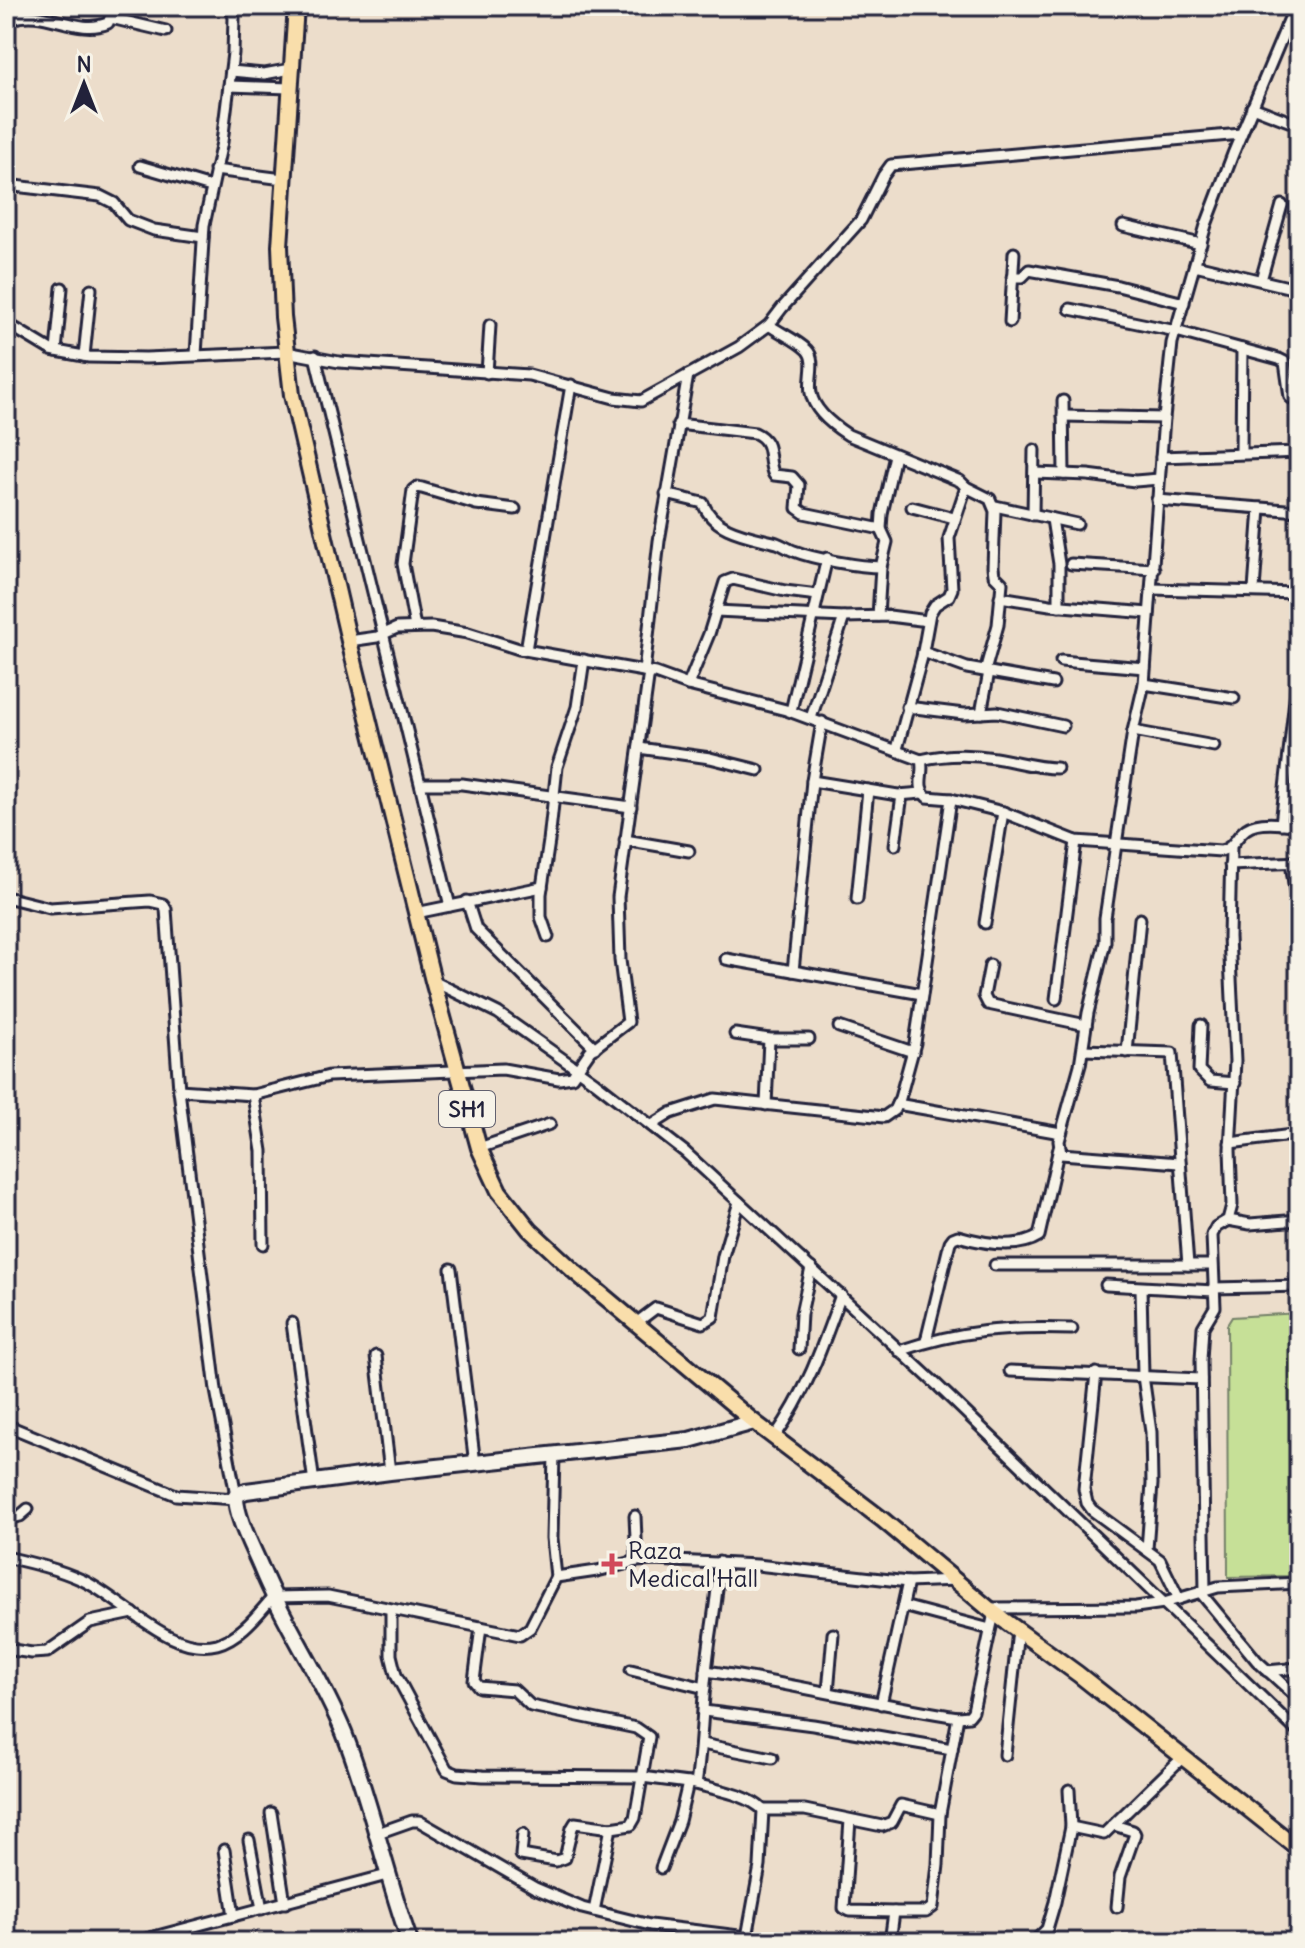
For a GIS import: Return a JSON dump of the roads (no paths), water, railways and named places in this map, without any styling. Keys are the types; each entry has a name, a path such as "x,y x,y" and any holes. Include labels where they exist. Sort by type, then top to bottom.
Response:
{"main road":[{"name":"SH1","path":"296,6 280,246 286,352 301,440 433,981 479,1148 499,1191 530,1230 754,1422 883,1520 992,1610 1299,1849"}],"street":[{"path":"6,13 92,27 108,23 115,6"},
{"path":"196,355 203,237 231,71 234,18 231,6"},
{"path":"926,1341 953,1238 997,1243 1024,1241 1039,1236 1105,942 1105,918 1133,731 1144,684 1164,418 1176,331 1201,244 1241,134 1295,6"},
{"path":"6,31 12,19 18,17"},
{"path":"111,18 166,31"},
{"path":"1286,27 1299,32"},
{"path":"231,71 264,74 291,69"},
{"path":"229,86 290,88"},
{"path":"1252,107 1299,125"},
{"path":"6,323 56,351 84,356 146,358 286,352 339,362 529,375 614,398 641,401 739,347 769,325 861,220 891,165 1241,134"},
{"path":"140,166 211,187"},
{"path":"215,170 283,179"},
{"path":"6,185 100,196 114,203 128,220 154,230 203,237"},
{"path":"1261,280 1282,205"},
{"path":"1123,226 1201,244"},
{"path":"1010,322 1014,253"},
{"path":"1195,265 1288,287"},
{"path":"1012,277 1022,277 1029,270 1118,286 1184,303"},
{"path":"56,351 62,288"},
{"path":"84,356 91,289"},
{"path":"1070,309 1176,331 1285,362 1287,390 1299,403"},
{"path":"487,373 490,325"},
{"path":"769,325 808,351 811,394 832,425 848,435 960,481 990,499 995,506 993,567 994,575 1002,583 998,625 981,713"},
{"path":"1241,452 1242,349"},
{"path":"315,356 450,906"},
{"path":"179,1090 253,1095 329,1076 503,1069 567,1080 595,1048 628,1022 620,960 618,897 639,748 666,494 688,375"},
{"path":"526,650 571,385"},
{"path":"1063,401 1064,474"},
{"path":"1063,416 1164,418"},
{"path":"678,424 755,433 763,437 769,445 774,475 792,477 799,485 797,508 804,513 881,529"},
{"path":"1033,515 1034,450"},
{"path":"1161,457 1299,452"},
{"path":"878,616 881,567 887,542 881,529 895,455"},
{"path":"1035,473 1135,481 1159,479"},
{"path":"415,627 403,564 413,490 417,487 476,504 515,509"},
{"path":"897,749 923,652 928,621 935,605 949,596 952,589 949,538 966,487"},
{"path":"666,494 703,503 706,513 713,519 742,535 779,544 791,551 881,567"},
{"path":"1157,500 1299,511"},
{"path":"995,506 1077,524"},
{"path":"912,507 954,518"},
{"path":"1254,590 1260,508"},
{"path":"1052,519 1059,564 1059,606"},
{"path":"791,711 827,558"},
{"path":"1071,564 1154,569"},
{"path":"688,685 725,582 733,579 818,595"},
{"path":"1152,589 1299,593"},
{"path":"1000,597 1059,606 1149,613"},
{"path":"716,611 844,617 903,616 928,621"},
{"path":"811,718 844,617"},
{"path":"349,641 397,628 431,627 468,633 526,650 646,672 791,711 921,760 954,754 1057,768"},
{"path":"923,652 967,668 1053,683"},
{"path":"548,937 541,917 542,887 559,754 577,707 584,660"},
{"path":"1061,661 1145,668"},
{"path":"1281,824 1299,664"},
{"path":"1144,684 1234,698"},
{"path":"907,707 964,714 997,712 1063,726"},
{"path":"793,971 812,781 822,722"},
{"path":"1133,731 1214,746"},
{"path":"639,748 710,758 758,770"},
{"path":"921,760 920,785 927,797 951,799 1003,812 1076,841 1221,851 1231,848"},
{"path":"812,781 902,795 922,793"},
{"path":"421,784 462,784 631,807"},
{"path":"857,899 868,790"},
{"path":"895,845 902,795"},
{"path":"652,1125 671,1113 704,1100 725,1099 884,1117 894,1110 913,1052 951,799"},
{"path":"985,923 1003,812"},
{"path":"1299,826 1256,825 1246,829 1231,848 1229,950 1235,1083 1230,1143 1232,1205 1228,1220 1214,1230 1212,1265 1215,1307 1203,1327 1201,1379 1202,1591 1267,1671 1299,1699"},
{"path":"625,840 689,851"},
{"path":"1056,999 1076,841"},
{"path":"1230,865 1295,862 1297,906"},
{"path":"416,913 542,887"},
{"path":"6,897 50,908 150,901 163,904 166,909 179,1090 216,1390 236,1497 273,1597 343,1730 410,1942"},
{"path":"467,901 476,929 595,1048"},
{"path":"1127,1052 1140,919"},
{"path":"726,959 922,994"},
{"path":"990,965 984,996 988,1004 1086,1025"},
{"path":"433,981 498,1013 652,1125 841,1295 1299,1733"},
{"path":"1201,1025 1199,1070 1210,1081 1235,1083"},
{"path":"839,1027 913,1052"},
{"path":"735,1034 769,1039 809,1039"},
{"path":"766,1105 769,1039"},
{"path":"1083,1050 1172,1053 1188,1265"},
{"path":"253,1095 262,1151 263,1244"},
{"path":"897,1104 1061,1133"},
{"path":"479,1148 550,1124"},
{"path":"1230,1143 1299,1134"},
{"path":"1059,1148 1061,1154 1179,1163"},
{"path":"636,1323 656,1308 703,1323 710,1321 723,1256 739,1202"},
{"path":"1228,1220 1250,1224 1299,1220"},
{"path":"995,1265 1212,1265"},
{"path":"799,1349 799,1330 811,1268"},
{"path":"451,1269 475,1464"},
{"path":"1106,1285 1214,1290 1299,1286"},
{"path":"1141,1288 1143,1376 1151,1432 1152,1484 1147,1549"},
{"path":"774,1438 797,1405 814,1370 841,1295"},
{"path":"292,1323 314,1483"},
{"path":"899,1351 957,1333 1072,1329"},
{"path":"376,1356 390,1472"},
{"path":"1010,1371 1201,1379"},
{"path":"1096,1373 1084,1495 1092,1510 1160,1560 1179,1599"},
{"path":"6,1425 176,1495 236,1497 246,1491 390,1472 689,1440 754,1422"},
{"path":"6,1557 83,1581 144,1623 185,1641 213,1645 225,1641 241,1631 273,1597 328,1596 509,1635 526,1632 556,1577 552,1538 554,1454"},
{"path":"6,1519 20,1516 28,1509"},
{"path":"635,1516 637,1561"},
{"path":"556,1577 637,1561 719,1562 908,1582 956,1580"},
{"path":"661,1868 692,1783 702,1744 706,1671 719,1562"},
{"path":"881,1704 908,1582"},
{"path":"706,1671 881,1704 958,1717 969,1716 973,1711 992,1610 1111,1609 1164,1603 1202,1591 1241,1584 1299,1583"},
{"path":"903,1606 990,1629"},
{"path":"391,1610 391,1655 396,1675 447,1770 457,1774 493,1777 642,1777 692,1783 729,1793 763,1810 798,1809 888,1826 901,1805 940,1814"},
{"path":"6,1649 47,1652 90,1622 133,1613"},
{"path":"481,1627 476,1685 518,1692 531,1706 624,1725 646,1733 650,1743 632,1823 611,1828 575,1823 565,1858 556,1861 521,1855 523,1834"},
{"path":"1005,1755 1018,1630"},
{"path":"828,1692 833,1634"},
{"path":"1267,1671 1299,1668"},
{"path":"631,1670 705,1688"},
{"path":"704,1711 799,1723 952,1749"},
{"path":"850,1820 844,1908 850,1911 929,1912 933,1907 938,1865 940,1814 958,1717"},
{"path":"702,1744 772,1758"},
{"path":"1071,1827 1101,1834 1183,1757"},
{"path":"1034,1942 1050,1922 1071,1827 1069,1790"},
{"path":"747,1939 760,1866 763,1810"},
{"path":"271,1813 285,1903"},
{"path":"375,1834 412,1821 426,1823 535,1888 594,1911 650,1925 747,1939 797,1942"},
{"path":"1114,1825 1135,1834 1120,1877 1117,1907"},
{"path":"594,1911 611,1828"},
{"path":"249,1840 262,1909"},
{"path":"224,1850 234,1916"},
{"path":"135,1942 387,1875"},
{"path":"890,1942 894,1912"}],"place":[{"name":"Raza Medical Hall","path":"612,1564"}]}
